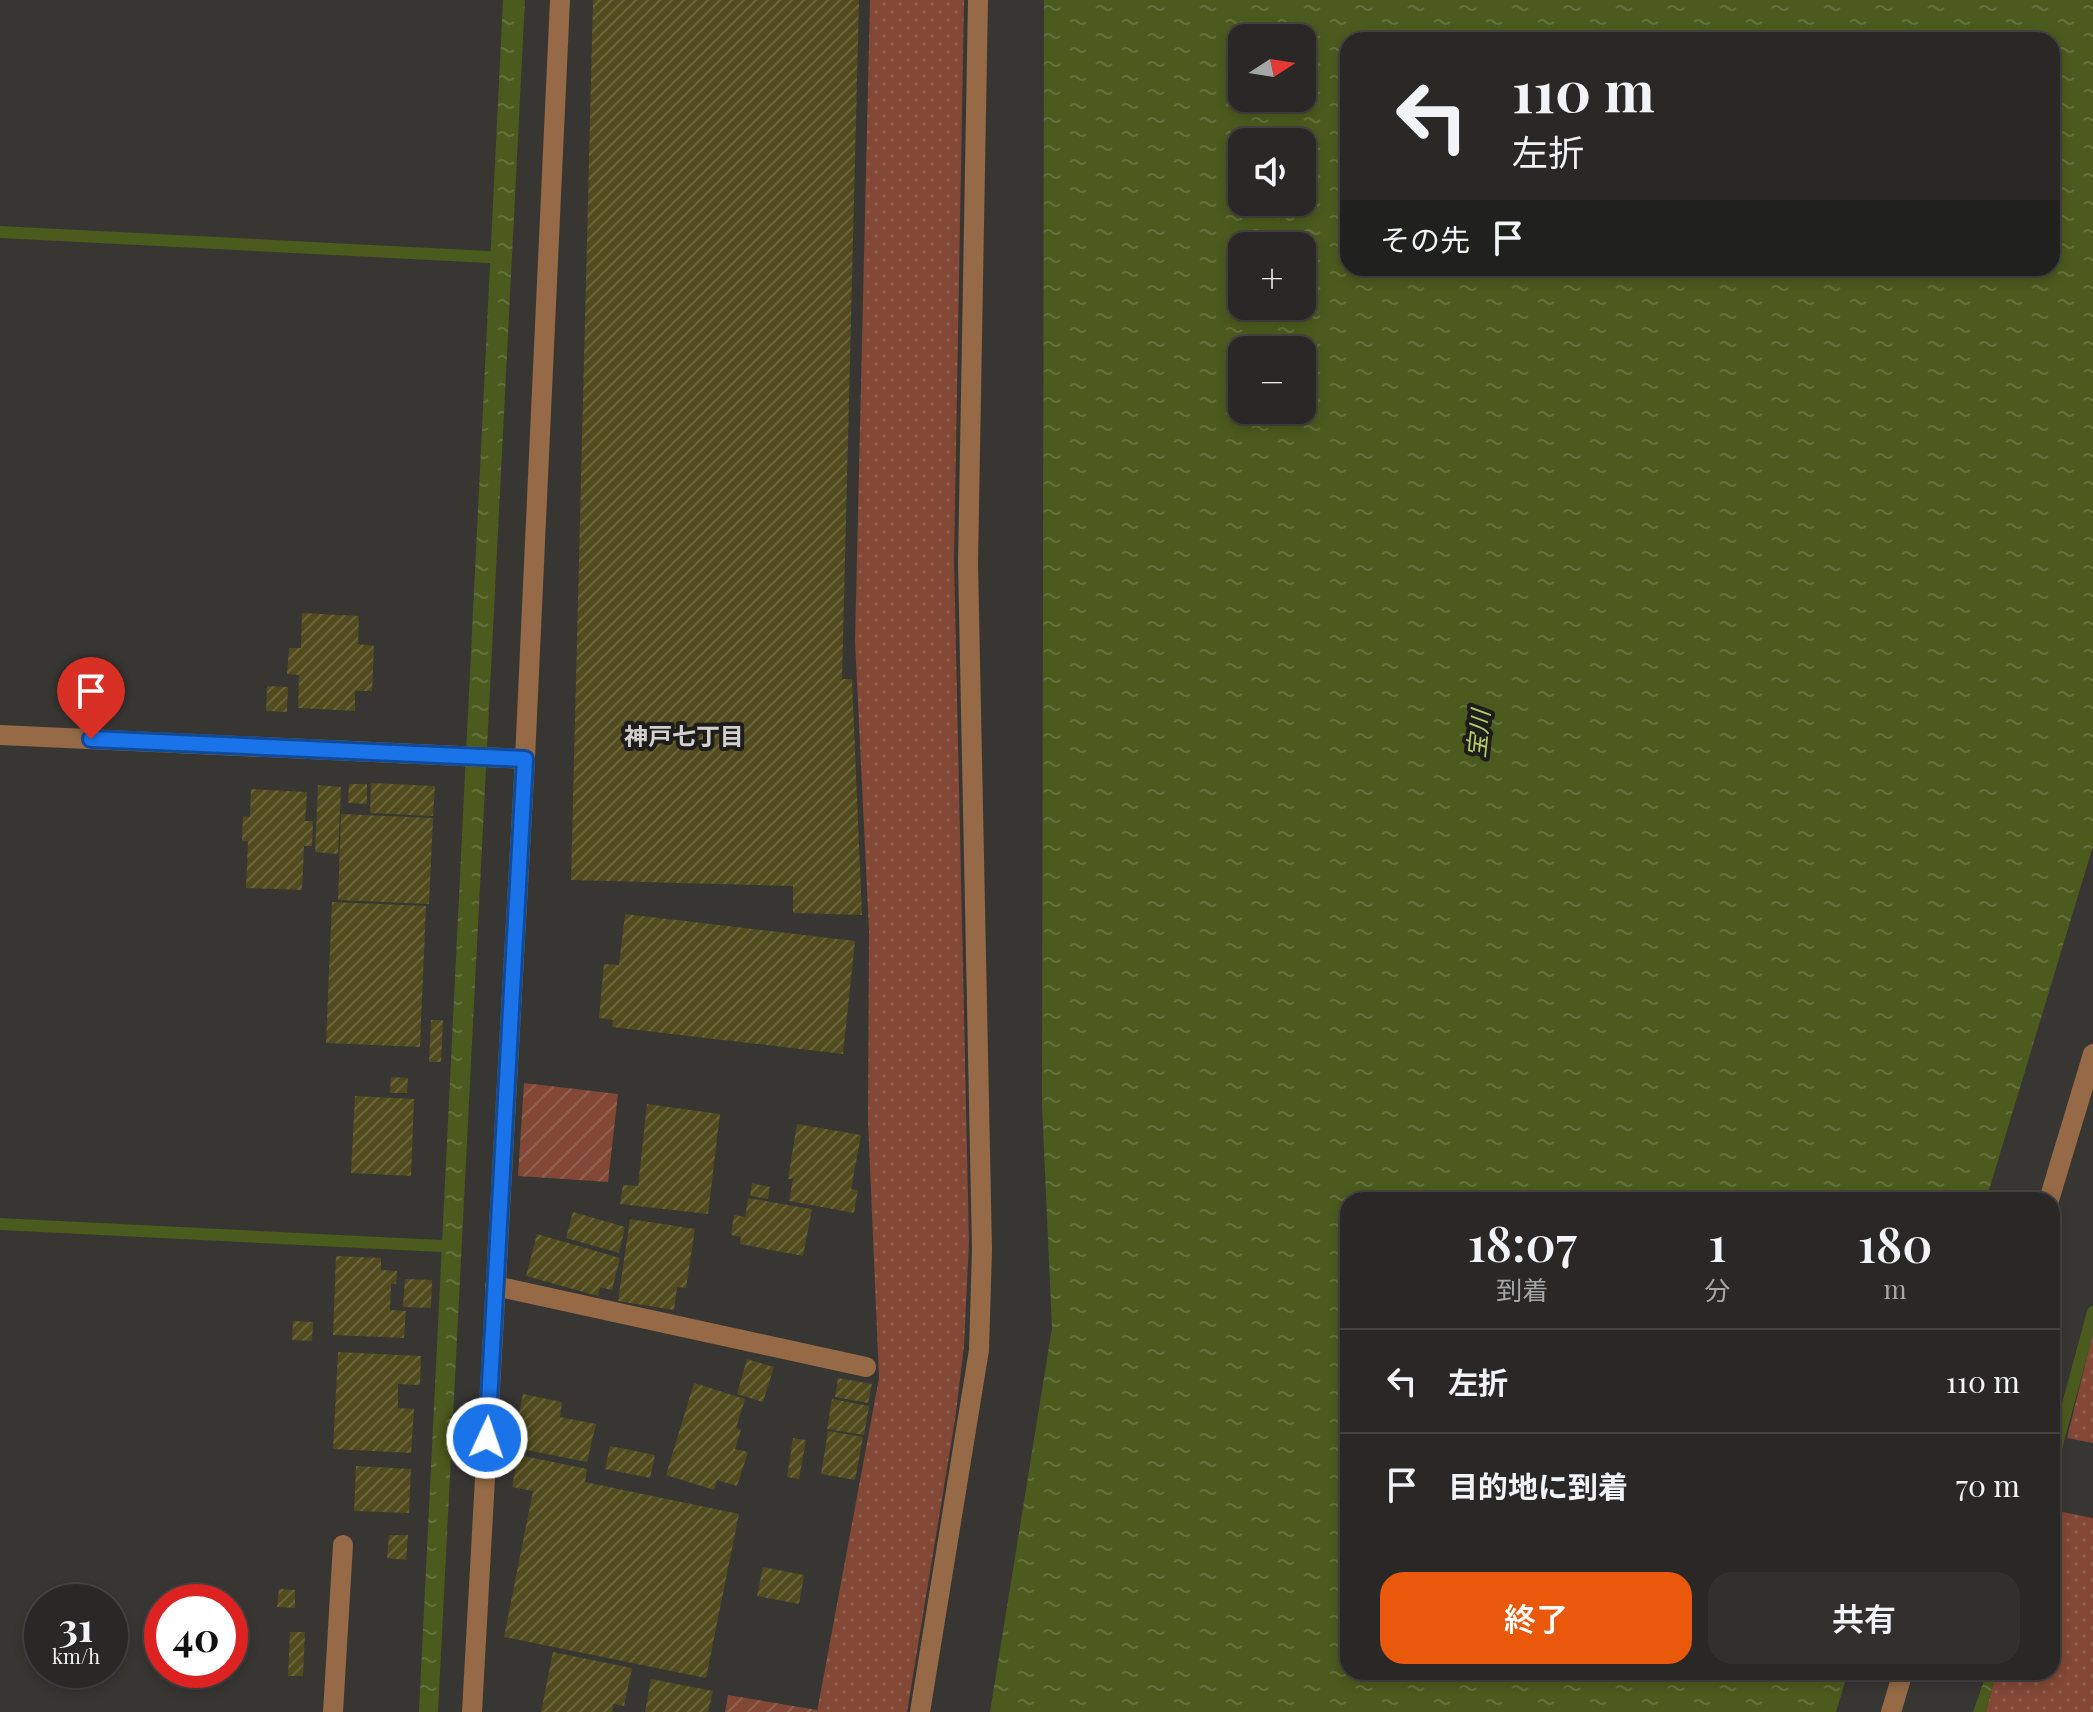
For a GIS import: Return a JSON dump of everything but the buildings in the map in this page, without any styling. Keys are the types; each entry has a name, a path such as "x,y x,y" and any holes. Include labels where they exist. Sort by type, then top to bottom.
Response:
{"street":[{"path":"472,1712 525,759 560,0"},
{"path":"920,1712 979,1350 982,1250 968,563 978,0"},
{"path":"0,735 525,759"},
{"path":"2051,1192 2093,1054"},
{"path":"495,1286 866,1367"},
{"path":"333,1712 343,1545"},
{"path":"1891,1712 1901,1680"}],"shaded area":[{"path":"870,0 964,0 954,560 969,1242 964,1346 955,1420 907,1712 817,1712 879,1378 868,1121 869,931 855,641"},
{"path":"524,1083 618,1094 608,1182 518,1176"},
{"path":"2093,1333 2093,1443 2067,1438"},
{"path":"2060,1512 2093,1518 2093,1712 1986,1712 1994,1680 2060,1680"},
{"path":"728,1695 817,1710 817,1712 725,1712"}],"water":[{"path":"503,0 525,0 438,1712 419,1712"},
{"name":"宝川","path":"1044,0 2093,0 2093,846 1988,1192 1340,1192 1340,1680 1846,1680 1836,1712 990,1712 1052,1328 1042,1106"},
{"path":"1984,1680 1994,1680 1986,1712 1973,1712"}],"waterway":[{"path":"0,232 489,257"},
{"path":"0,1224 441,1246"},
{"path":"2060,1434 2093,1312"}],"district":[{"name":"神戸七丁目","path":"684,737"}],"route":[{"path":"91,739 525,759 487,1438"}]}
